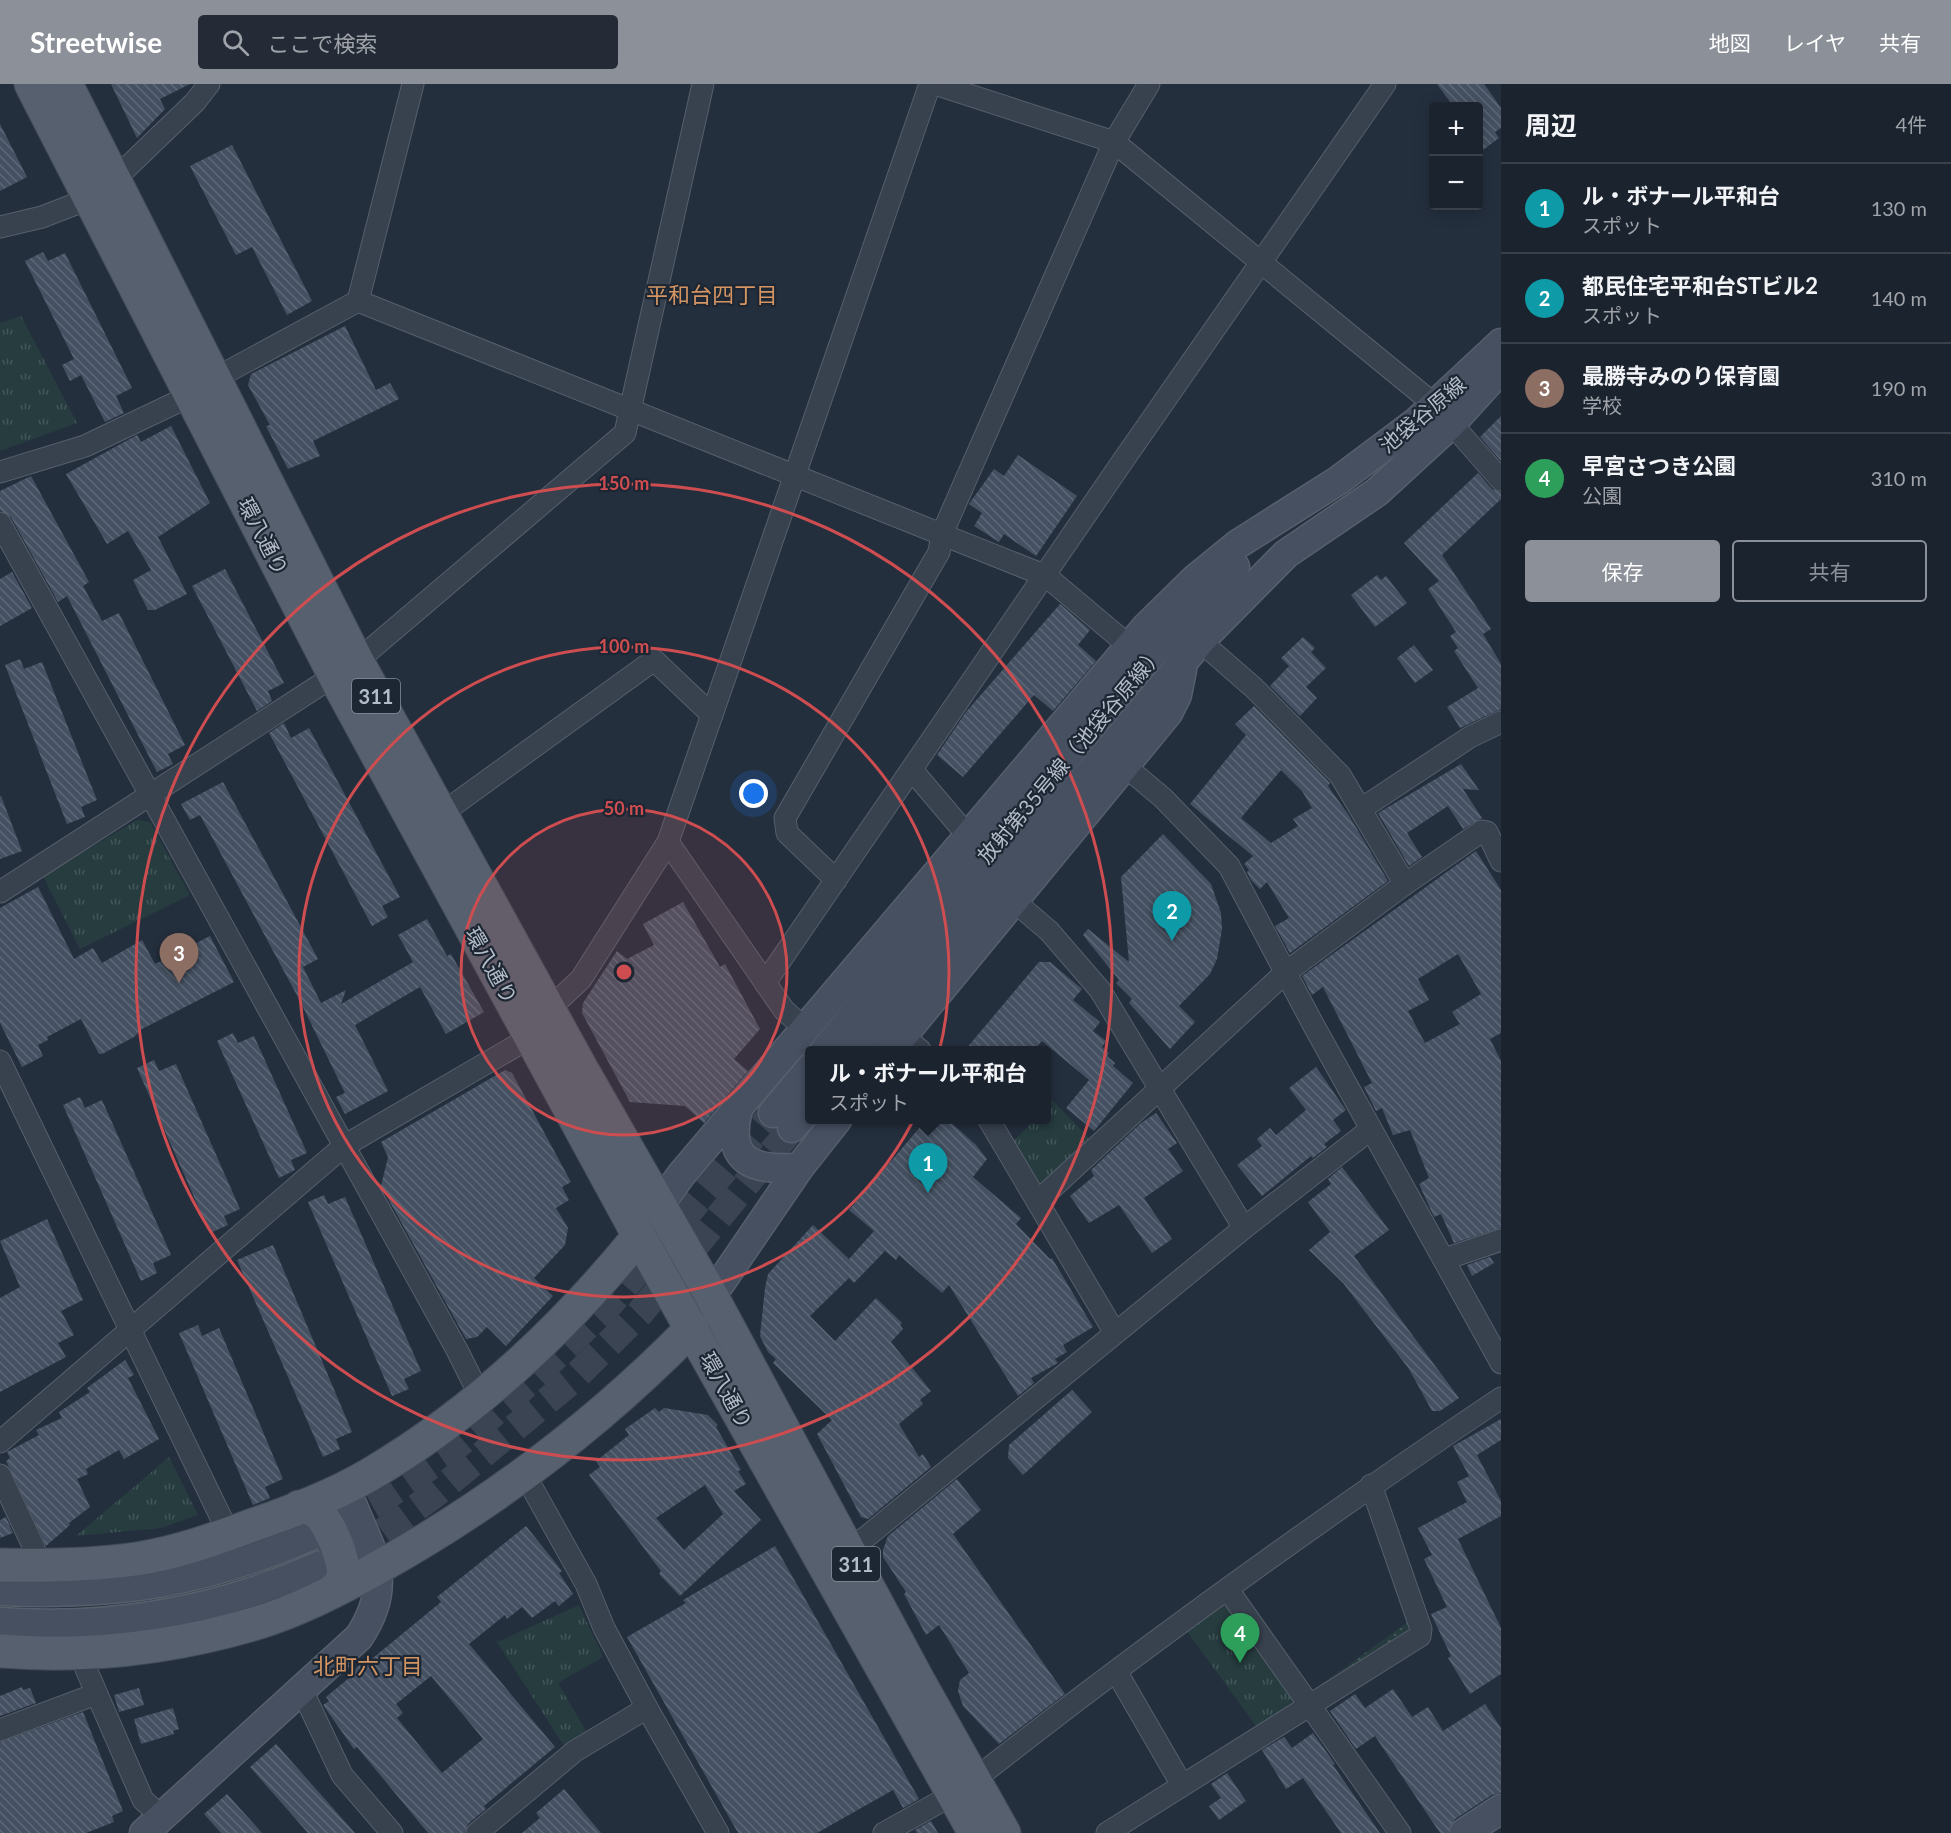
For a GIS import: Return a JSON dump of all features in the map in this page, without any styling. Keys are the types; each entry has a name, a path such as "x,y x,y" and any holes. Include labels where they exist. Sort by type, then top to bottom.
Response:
{"main road":[{"name":"環八通り","path":"31,84 103,189"},
{"name":"環八通り","path":"66,84 103,189 531,1037 639,1236 692,1328 964,1787 1004,1833"},
{"name":"池袋谷原線","path":"1377,492 1501,343"},
{"name":"池袋谷原線","path":"1339,480 1415,423 1443,415 1501,369"},
{"path":"0,1591 80,1593 153,1585 236,1565 305,1522 346,1488 410,1449 480,1396 523,1360 580,1303 639,1236 658,1205 1128,645 1195,579 1223,556 1339,480"},
{"name":"放射第35号線（池袋谷原線）","path":"828,1046 1148,658 1229,572 1339,480"},
{"name":"放射第35号線（池袋谷原線）","path":"860,1046 1193,649 1286,554 1377,492"},
{"path":"905,1045 1015,902 1168,713 1177,695 1193,649"},
{"name":"環八通り","path":"346,669 441,814 658,1205 711,1295 849,1551 964,1787 975,1833"},
{"path":"792,1116 805,1083"},
{"path":"738,1109 733,1129 736,1148 741,1158 752,1165 770,1169 799,1168"},
{"path":"0,1622 60,1624 147,1618 234,1599 378,1567 460,1520 525,1475 597,1418 692,1328 711,1295 799,1168 833,1124"},
{"path":"162,1828 301,1688 359,1637 365,1628 378,1594 378,1567 346,1488"},
{"path":"0,1651 83,1653 202,1638 262,1621 327,1578 343,1580 344,1564 338,1547 319,1513 308,1507 305,1522"},
{"path":"0,1565 33,1566 136,1559 229,1534 305,1522"},
{"path":"1464,1833 1501,1809"}],"street":[{"path":"0,227 42,217 103,189 195,102 209,84"},
{"path":"0,472 85,446 203,387 358,301 413,84"},
{"path":"0,892 346,669 625,434 632,411 703,84"},
{"path":"549,1009 581,979 668,842 933,84 1114,142 1443,415 1501,480"},
{"path":"836,880 787,833 785,818 939,552 942,534 1114,142 1149,84"},
{"path":"765,983 1120,465 1385,84"},
{"path":"358,301 1046,576 1128,645"},
{"path":"0,523 480,1396"},
{"path":"1193,649 1254,688 1340,775 1405,884"},
{"path":"441,814 654,660 712,715"},
{"path":"1361,810 1470,737 1501,722"},
{"path":"1126,766 1163,798 1229,866 1285,973 1501,1363"},
{"path":"912,770 968,836"},
{"path":"1038,1201 1285,973 1405,884 1482,831 1487,832 1501,861"},
{"path":"668,842 784,1010 806,1030"},
{"path":"1015,902 1049,931 1100,990 1158,1090 1244,1228"},
{"path":"0,1442 344,1146 531,1037"},
{"path":"0,1061 129,1332 229,1534"},
{"path":"993,1124 1115,1332"},
{"path":"849,1551 1115,1332 1371,1129"},
{"path":"1445,1260 1501,1240"},
{"path":"884,1833 964,1787 1116,1671 1371,1485 1501,1398"},
{"path":"0,1474 34,1548 33,1566"},
{"path":"525,1475 586,1584 604,1628 646,1708 718,1833"},
{"path":"1107,1833 1421,1633 1371,1485"},
{"path":"1228,1590 1400,1833"},
{"path":"83,1653 96,1694 143,1800 162,1828"},
{"path":"1116,1671 1182,1785"},
{"path":"301,1688 342,1775 392,1833"},
{"path":"0,1730 96,1694"},
{"path":"477,1833 574,1751 646,1708"}],"green space":[{"path":"21,316 77,423 0,451 0,323"},
{"path":"137,820 150,822 190,895 80,949 43,876"},
{"path":"1051,1101 1093,1142 1043,1190 1011,1144 1030,1124 1051,1124"},
{"path":"169,1457 198,1515 161,1528 76,1536"},
{"path":"579,1605 603,1657 558,1683 586,1731 564,1746 497,1642"},
{"path":"1222,1606 1231,1608 1293,1696 1290,1707 1256,1726 1186,1630"},
{"path":"1408,1622 1408,1633 1319,1690 1315,1689"}],"building":[{"path":"111,84 190,84 160,99 165,109 137,138"},
{"path":"1437,84 1484,84 1501,108 1501,128 1495,132 1499,138 1483,150 1483,102 1450,102"},
{"path":"0,124 27,177 0,191"},
{"path":"232,145 312,301 287,315 252,247 236,255 190,166"},
{"path":"43,252 48,261 65,253 132,388 116,396 124,413 105,422 81,375 70,381 62,365 74,359 25,261"},
{"path":"345,326 376,390 390,383 399,399 313,441 320,456 288,469 266,426 270,425 248,385 251,374"},
{"path":"1501,416 1501,461 1480,437"},
{"path":"171,426 210,503 158,537 187,594 155,610 148,610 133,580 151,570 128,531 107,544 66,474 137,435 141,442"},
{"path":"1018,455 1077,496 1036,556 1004,534 999,542 974,526 982,513 969,504 994,469 1004,476"},
{"path":"1478,473 1492,489 1501,492 1501,499 1442,555 1491,629 1483,634 1501,664 1501,709 1460,728 1447,707 1478,688 1454,651 1458,648 1450,636 1456,632 1428,589 1439,581 1404,543"},
{"path":"31,476 89,582 83,586 102,621 119,613 185,745 168,754 173,764 157,772 67,596 58,602 11,517 0,510 0,491"},
{"path":"225,569 284,683 268,691 272,701 257,711 192,586"},
{"path":"12,572 32,608 0,626 0,579"},
{"path":"1377,575 1381,580 1386,576 1407,603 1375,627 1351,595"},
{"path":"1060,604 1090,630 1078,645 1096,661 1053,711 1034,695 963,777 937,755 966,712"},
{"path":"1303,637 1315,648 1311,652 1326,668 1306,687 1317,698 1300,716 1270,686 1289,666 1281,658"},
{"path":"1414,645 1433,670 1415,683 1397,658"},
{"path":"20,659 24,669 42,662 97,800 81,807 85,817 67,824 5,665"},
{"path":"1254,706 1330,783 1328,786 1348,814 1388,881 1290,953 1275,926 1289,918 1267,882 1260,889 1251,880 1247,872 1249,870 1244,864 1253,856 1190,804 1246,735 1235,724","holes":["1281,770 1302,791 1312,808 1293,819 1298,826 1271,843 1241,818"]},
{"path":"284,723 291,738 309,728 400,897 382,906 388,917 372,926 269,733"},
{"path":"1461,764 1479,790 1463,789 1482,818 1463,829 1448,806 1407,833 1422,857 1409,866 1378,813"},
{"path":"223,782 318,959 303,967 321,1003 346,990 341,1004 413,962 398,935 427,919 447,956 451,954 484,1012 446,1034 420,987 355,1025 388,1091 345,1114 336,1097 345,1093 300,1001 200,815 190,820 181,804"},
{"path":"0,797 22,851 0,859"},
{"path":"1163,834 1211,884 1221,913 1222,929 1217,959 1210,974 1179,1006 1195,1022 1170,1049 1129,1003 1132,999 1116,983 1119,980 1083,935 1088,929 1129,962 1121,877"},
{"path":"1476,851 1501,890 1501,1033 1490,1039 1501,1061 1501,1228 1454,1243 1441,1214 1434,1217 1419,1184 1429,1178 1410,1130 1393,1135 1382,1108 1376,1111 1364,1087 1372,1083 1323,987 1312,995 1302,976","holes":["1458,954 1481,994 1452,1012 1460,1024 1425,1043 1408,1011 1429,1000 1418,979"]},
{"path":"38,887 74,959 93,948 102,963 142,940 155,964 210,936 234,982 142,1029 134,1037 102,1054 99,1054 81,1019 47,1037 48,1040 38,1045 43,1056 22,1067 0,1023 0,908"},
{"path":"683,902 720,967 725,964 760,1029 734,1059 748,1071 704,1123 685,1106 630,1102 582,1013 583,1003 617,951 627,959 654,945 643,924"},
{"path":"1039,962 1050,962 1082,989 1073,1000 1100,1022 1093,1031 1106,1041 1102,1047 1115,1063 1113,1066 1133,1083 1094,1131 1066,1108 1089,1080 1051,1048 1051,1046 1042,1041 1038,1046 968,1046"},
{"path":"233,1033 238,1043 254,1036 307,1153 291,1160 295,1170 279,1178 217,1041"},
{"path":"154,1060 159,1071 176,1064 240,1209 224,1216 228,1225 210,1233 137,1068"},
{"path":"1316,1067 1346,1110 1333,1120 1341,1131 1324,1144 1327,1147 1313,1158 1311,1156 1262,1196 1237,1165 1262,1146 1257,1139 1270,1128 1276,1135 1306,1110 1289,1088"},
{"path":"505,1070 512,1073 571,1182 562,1187 569,1200 556,1208 568,1228 565,1245 534,1278 553,1296 506,1346 487,1327 477,1337 466,1339 381,1186 388,1157 381,1142"},
{"path":"80,1097 85,1108 102,1100 171,1255 153,1263 157,1273 141,1281 63,1105"},
{"path":"1156,1113 1177,1143 1168,1149 1183,1171 1144,1198 1172,1239 1152,1253 1119,1205 1089,1223 1070,1196 1094,1176 1091,1170 1141,1123"},
{"path":"923,1124 953,1124 976,1145 987,1159 973,1177 1021,1218 1016,1224 1050,1259 1052,1258 1093,1327 1063,1345 1067,1352 1055,1359 1058,1363 1031,1378 1034,1383 1018,1396 949,1285 942,1293 899,1255 896,1260 885,1251 854,1283 849,1278 810,1316 835,1341 876,1298 902,1323 900,1325 903,1329 891,1342 931,1391 920,1400 923,1404 899,1424 919,1457 923,1454 931,1467 868,1519 861,1517 817,1434 832,1420 773,1363 776,1359 768,1352 760,1336 768,1274 813,1225 849,1259 874,1231 849,1210"},
{"path":"1342,1167 1389,1230 1354,1256 1459,1398 1440,1411 1432,1411 1409,1369 1343,1283 1309,1250 1330,1232 1308,1202 1331,1184 1328,1179"},
{"path":"324,1195 328,1204 345,1197 421,1371 404,1379 409,1389 392,1396 308,1202"},
{"path":"47,1219 83,1300 61,1311 74,1335 58,1343 66,1357 0,1392 0,1298 20,1287 0,1241"},
{"path":"273,1245 352,1432 336,1439 340,1449 323,1457 237,1260"},
{"path":"1490,1257 1494,1263 1472,1276 1467,1265"},
{"path":"198,1325 202,1336 219,1328 283,1479 265,1487 270,1498 253,1505 179,1333"},
{"path":"125,1360 134,1375 128,1378 159,1439 124,1459 119,1450 86,1469 88,1474 77,1479 90,1507 69,1523 70,1525 46,1546 6,1461 10,1458 7,1452 39,1435 36,1430 62,1418 59,1412 90,1392 87,1388"},
{"path":"1072,1390 1092,1412 1023,1475 1008,1458 1009,1445"},
{"path":"655,1408 659,1412 664,1408 708,1415 718,1425 716,1427 741,1470 738,1471 746,1484 734,1491 761,1520 680,1596 659,1574 661,1571 589,1475 600,1467 596,1461 629,1435 625,1429","holes":["705,1485 723,1514 684,1550 656,1518"]},
{"path":"1501,1419 1501,1440 1477,1455 1501,1501 1501,1516 1458,1539 1501,1628 1501,1674 1470,1694 1448,1658 1451,1656 1431,1614 1447,1607 1424,1559 1432,1555 1418,1528 1467,1502 1457,1482 1469,1476 1453,1446"},
{"path":"957,1479 981,1510 953,1534 1065,1694 999,1744 963,1706 958,1691 960,1680 969,1673 939,1625 926,1635 904,1594 906,1592 883,1557 888,1536"},
{"path":"6,1517 13,1533 0,1538 0,1520"},
{"path":"526,1526 562,1571 559,1573 573,1594 559,1606 555,1601 532,1618 522,1607 507,1619 505,1615 469,1644 555,1747 484,1806 486,1809 468,1824 465,1833 428,1833 357,1747 354,1749 323,1705 329,1701 326,1697 349,1678 347,1675 360,1665 362,1667 441,1602 437,1597","holes":["431,1676 483,1739 442,1773 397,1718 403,1713 396,1704"]},
{"path":"775,1546 919,1799 903,1808 893,1790 817,1833 738,1833 627,1637 686,1603 683,1600"},
{"path":"22,1687 23,1690 30,1688 36,1703 0,1716 0,1696"},
{"path":"139,1688 144,1705 119,1712 114,1695"},
{"path":"1393,1689 1412,1717 1428,1707 1443,1731 1485,1704 1501,1728 1501,1793 1492,1795 1455,1819 1448,1833 1440,1833 1375,1736 1356,1749 1330,1711 1355,1694 1365,1708"},
{"path":"173,1708 179,1729 173,1731 174,1734 141,1744 134,1719"},
{"path":"83,1712 123,1811 112,1816 114,1822 86,1833 0,1833 0,1742"},
{"path":"1313,1733 1380,1833 1341,1833 1303,1778 1286,1789 1262,1750 1284,1737 1292,1748"},
{"path":"276,1744 355,1833 308,1833 250,1767"},
{"path":"1227,1773 1246,1801 1219,1820 1209,1806 1221,1798 1211,1784"},
{"path":"564,1789 601,1833 522,1833 540,1818 536,1813"},
{"path":"227,1794 262,1833 221,1833 204,1814"},
{"path":"931,1821 938,1833 917,1833 915,1830"}],"tunnel":[{"path":"335,1525 381,1500 445,1456 529,1382 608,1306 773,1113"},
{"path":"346,1552 380,1534 435,1494 571,1381 640,1313 792,1128"}],"place":[{"name":"都民住宅平和台STビル2","path":"1172,941"},
{"name":"最勝寺みのり保育園","path":"179,983"},
{"name":"ル・ボナール平和台","path":"928,1193"},
{"name":"早宮さつき公園","path":"1240,1663"}],"district":[{"name":"平和台四丁目","path":"712,294"},
{"name":"北町六丁目","path":"368,1665"}]}
